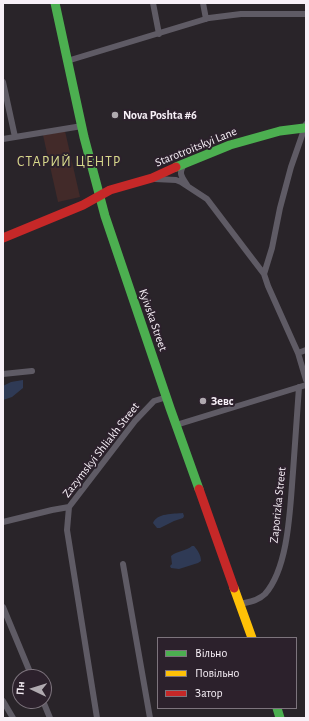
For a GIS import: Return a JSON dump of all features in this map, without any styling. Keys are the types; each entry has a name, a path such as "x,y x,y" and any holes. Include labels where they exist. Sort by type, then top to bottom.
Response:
{"main road":[{"name":"Kyivska Street","path":"55,3 82,126 105,216 176,425 252,637"},
{"name":"Starotroitskyi Lane","path":"3,238 83,205 110,190 152,178 230,145 280,130 305,126"}],"street":[{"path":"153,3 159,34"},
{"path":"203,3 206,19"},
{"path":"67,61 206,19 241,14 306,14"},
{"path":"3,82 15,137"},
{"path":"3,140 82,126"},
{"path":"264,274 272,248 280,208 291,167 305,126"},
{"path":"185,163 181,171 181,175 188,186"},
{"path":"152,178 176,180 208,198 264,274 298,353 306,380"},
{"path":"298,353 306,350"},
{"path":"3,374 32,371"},
{"path":"176,425 303,386"},
{"name":"Zaporizka Street","path":"240,604 260,598 265,594 272,584 280,565 288,535 303,386"},
{"name":"Zazymskyi Shliakh Street","path":"3,522 69,507 135,420 154,401 167,397"},
{"path":"69,507 67,530 97,718"},
{"path":"123,564 150,718"},
{"path":"3,607 29,669"},
{"path":"3,701 13,718"}],"shaded area":[{"path":"65,131 80,197 58,202 43,135"}],"water":[{"path":"23,380 23,388 12,397 3,400 3,386 11,382"},
{"path":"183,513 183,518 160,528 157,528 153,523 158,517"},
{"path":"194,546 198,551 201,561 179,569 171,568 171,556"}],"traffic: fast":[{"path":"55,3 84,137 105,216 199,489"},
{"path":"176,167 230,145 280,131 304,128"},
{"path":"277,709 280,718"}],"traffic: slow":[{"path":"234,588 252,637"}],"traffic: jam":[{"path":"3,238 83,205 110,190 152,178 176,167"},
{"path":"199,489 234,588"}],"place":[{"name":"Nova Poshta #6","path":"115,115"},
{"name":"Зевс","path":"203,401"}],"district":[{"name":"СТАРИЙ ЦЕНТР","path":"69,162"}]}
